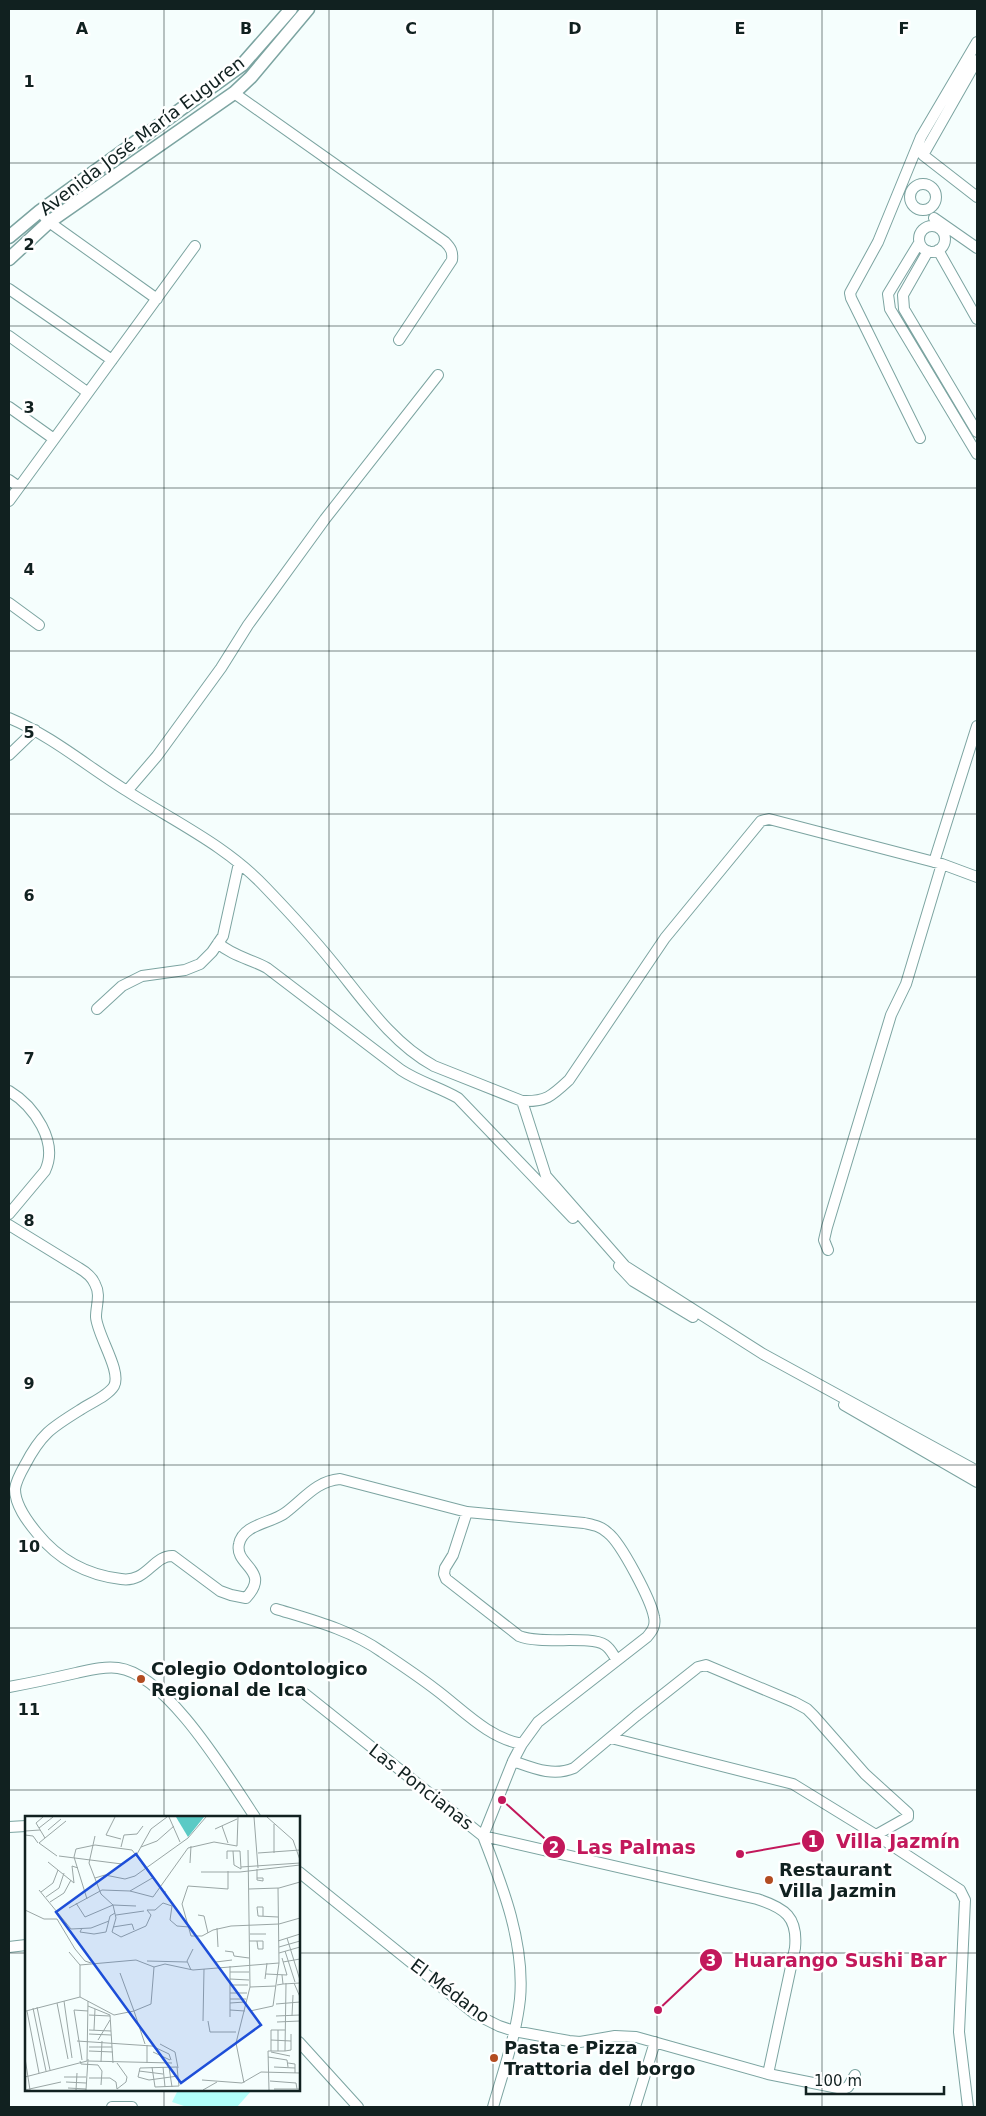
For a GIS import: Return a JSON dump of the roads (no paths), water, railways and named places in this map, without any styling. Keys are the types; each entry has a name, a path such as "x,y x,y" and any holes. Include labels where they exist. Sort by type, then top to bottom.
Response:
{"street":[{"name":"Avenida José María Euguren","path":"9,237 40,211 242,65 291,9"},
{"name":"Avenida José María Euguren","path":"9,259 49,222 234,93 251,77 308,9"},
{"path":"920,438 850,293 878,242 922,137 977,42"},
{"path":"977,60 974,77 923,155 977,197"},
{"path":"234,93 451,248 452,260 399,340"},
{"path":"909,166 918,185"},
{"path":"977,248 934,218 918,209 912,204 910,196 918,185 926,184 934,189 936,197 934,218 932,226 924,228 919,234 919,243 888,294 890,308 977,454"},
{"path":"918,209 924,228"},
{"path":"40,211 49,222 157,299"},
{"path":"934,218 944,237 943,245 933,251 903,295 902,301 904,309 977,432"},
{"path":"919,243 933,251 977,320"},
{"path":"9,502 87,392 195,246"},
{"path":"9,289 112,360"},
{"path":"9,336 87,392"},
{"path":"127,792 157,756 198,700 248,626 325,519 438,375"},
{"path":"9,408 54,439"},
{"path":"9,480 18,487"},
{"path":"9,603 39,625"},
{"path":"9,718 34,730 127,792 219,846 265,886 388,1029 407,1047 434,1066 522,1101 538,1102 553,1094 569,1080 665,938 761,821 769,820 938,863 977,878"},
{"path":"828,1250 824,1240 827,1227 891,1015 906,984 977,726"},
{"path":"9,755 34,730"},
{"path":"97,1009 122,986 142,976 185,970 200,964 212,952 223,936 239,863"},
{"path":"218,943 230,952 248,958 267,968 411,1077 440,1088 458,1098 633,1281 977,1482"},
{"path":"9,1091 17,1096 37,1116 47,1143 49,1155 45,1172 9,1214"},
{"path":"522,1101 546,1176 625,1266 763,1354 977,1470"},
{"path":"9,1225 88,1274 95,1283 99,1294 96,1316 97,1329 116,1381 109,1392 54,1426 40,1439 17,1481 16,1499 21,1510 40,1537 62,1558 89,1572 126,1580 136,1578 147,1572 163,1557 173,1556 220,1591 246,1598 254,1589 255,1577 240,1552 238,1545 242,1537 251,1528 284,1514 311,1490 332,1480 349,1480 466,1512 497,1517 584,1523 600,1527 610,1534 618,1543 643,1590 655,1618 654,1628 647,1637 538,1722 522,1744 513,1761 483,1836 757,1899 785,1912 795,1930 795,1948 768,2074"},
{"path":"466,1512 453,1555 445,1568 444,1574 446,1579 519,1636 531,1639 599,1642 611,1650 617,1660"},
{"path":"276,1609 325,1624 370,1644 488,1730 512,1742 522,1744"},
{"path":"513,1761 550,1772 566,1771 583,1762 698,1667 706,1665 807,1709 865,1774 908,1813 908,1817 876,1835"},
{"path":"9,1687 102,1668 118,1668 139,1675 150,1682 173,1704 220,1764 254,1816"},
{"name":"Las Poncianas","path":"305,1694 483,1836 518,1947 520,1962 520,2000 514,2031 493,2107"},
{"path":"611,1738 793,1784 960,1890 963,1895 959,2032 968,2107"},
{"path":"9,1827 25,1826"},
{"name":"El Médano","path":"300,1873 475,2014 499,2026 514,2031 580,2042 625,2036 655,2042 768,2074 842,2089 848,2087 855,2075"},
{"path":"9,1947 25,1945"},
{"path":"635,2107 655,2042"},
{"path":"300,2043 358,2107"},
{"path":"112,2107 132,2107"}],"place":[{"name":"Colegio Odontologico Regional de Ica","path":"141,1679"},
{"name":"Las Palmas","path":"502,1800"},
{"name":"Villa Jazmín","path":"740,1854"},
{"name":"Restaurant Villa Jazmin","path":"769,1880"},
{"name":"Huarango Sushi Bar","path":"658,2010"},
{"name":"Pasta e Pizza Trattoria del borgo","path":"494,2058"}]}
